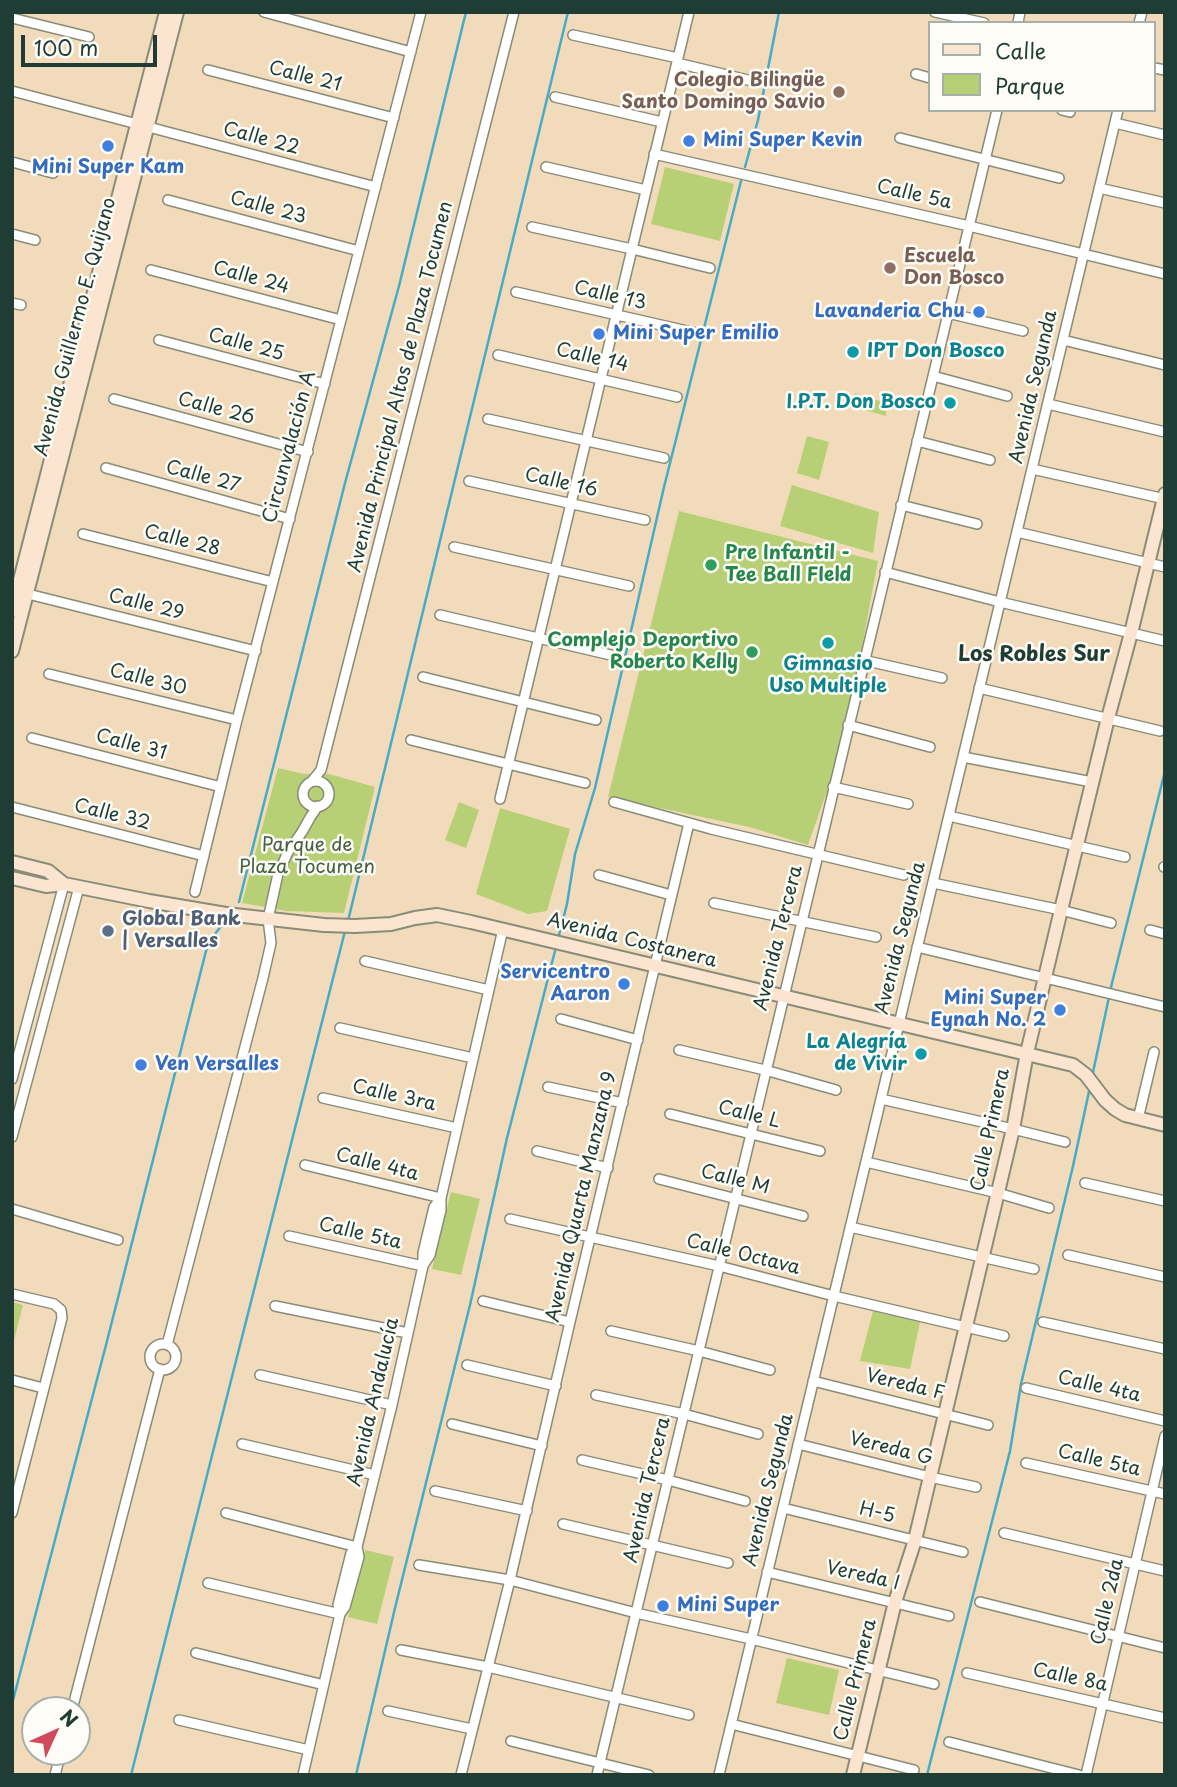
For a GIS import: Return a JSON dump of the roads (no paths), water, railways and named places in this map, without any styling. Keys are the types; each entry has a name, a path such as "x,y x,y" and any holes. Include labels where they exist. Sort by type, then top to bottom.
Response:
{"street":[{"name":"Avenida Guillermo E. Quijano","path":"143,126 166,12"},
{"name":"Avenida Guillermo E. Quijano","path":"12,611 63,434 143,126 177,12"},
{"path":"264,12 411,52"},
{"name":"Circunvalación A","path":"195,892 237,720 421,12"},
{"name":"Avenida Principal Altos de Plaza Tocumen","path":"312,781 321,770 514,12"},
{"path":"500,799 689,12"},
{"path":"935,12 975,21"},
{"path":"12,18 89,37"},
{"path":"573,34 752,81"},
{"name":"Calle 21","path":"208,70 394,118"},
{"path":"916,74 928,77"},
{"name":"Calle 22","path":"12,91 376,187"},
{"path":"555,97 662,122"},
{"name":"Avenida Tercera","path":"597,1775 997,112"},
{"name":"Avenida Segunda","path":"719,1775 1118,112"},
{"path":"1115,123 1165,135"},
{"path":"900,138 1059,178"},
{"name":"Calle 5a","path":"654,154 1165,274"},
{"path":"12,162 53,173"},
{"path":"546,167 646,190"},
{"path":"1099,188 1165,203"},
{"name":"Calle 23","path":"167,200 359,251"},
{"path":"532,227 710,268"},
{"path":"12,234 35,240"},
{"name":"Calle 24","path":"152,270 341,320"},
{"name":"Calle 13","path":"516,292 696,333"},
{"path":"948,313 1023,331"},
{"path":"1063,340 1165,365"},
{"name":"Calle 25","path":"159,341 325,384"},
{"name":"Calle 14","path":"498,355 677,397"},
{"path":"933,376 1007,396"},
{"name":"Calle 26","path":"114,399 308,452"},
{"path":"1048,404 1165,432"},
{"path":"488,419 664,458"},
{"path":"917,441 990,460"},
{"name":"Calle 27","path":"106,468 290,519"},
{"path":"1032,469 1164,497"},
{"name":"Calle 16","path":"469,481 645,520"},
{"name":"Calle Primera","path":"853,1775 895,1602 915,1540 1013,1129 1027,1054 1061,910 1164,497"},
{"path":"901,505 977,524"},
{"path":"1017,532 1165,567"},
{"name":"Calle 28","path":"83,534 273,582"},
{"path":"454,547 629,586"},
{"path":"885,572 1165,641"},
{"name":"Avenida Guillermo E. Quijano","path":"12,652 19,591"},
{"name":"Calle 29","path":"19,591 257,651"},
{"path":"440,615 615,656"},
{"path":"863,660 942,678"},
{"name":"Calle 30","path":"50,674 237,720"},
{"path":"423,677 596,720"},
{"path":"979,688 1160,731"},
{"path":"848,725 930,747"},
{"name":"Calle 31","path":"32,738 221,787"},
{"path":"411,740 585,783"},
{"path":"963,757 1092,782"},
{"path":"321,770 329,790 328,799 323,805 314,806 305,799 304,790 309,783 325,783"},
{"path":"833,787 908,804"},
{"path":"614,802 904,875"},
{"path":"167,1345 263,978 271,943 268,919 282,863 311,816 314,806"},
{"name":"Calle 32","path":"12,807 204,856"},
{"path":"949,816 1125,858"},
{"name":"Avenida Quarta Manzana 9","path":"461,1775 527,1511 690,823"},
{"name":"Avenida Costanera","path":"12,862 48,872 64,884"},
{"path":"599,875 671,895"},
{"name":"Avenida Costanera","path":"12,878 46,886 64,884 226,914 340,926 391,923 438,915 1073,1065 1086,1075 1115,1110 1165,1125"},
{"path":"933,883 1111,923"},
{"path":"12,1079 64,884"},
{"path":"12,1137 17,1098 79,887"},
{"path":"714,902 876,937"},
{"name":"Avenida Andalucía","path":"303,1775 340,1614 338,1605 341,1592 351,1553 357,1547 393,1405 423,1266 430,1255 442,1210 441,1198 503,929"},
{"path":"1150,930 1165,934"},
{"path":"917,947 1165,1007"},
{"path":"365,961 489,990"},
{"path":"561,1019 638,1040"},
{"path":"340,1028 473,1058"},
{"path":"680,1050 836,1090"},
{"path":"1138,1119 1154,1052"},
{"path":"548,1087 623,1103"},
{"name":"Calle 3ra","path":"323,1098 457,1128"},
{"path":"881,1099 1065,1142"},
{"name":"Calle L","path":"670,1114 820,1151"},
{"path":"537,1151 608,1168"},
{"path":"866,1161 1049,1208"},
{"name":"Calle 4ta","path":"305,1165 441,1198"},
{"name":"Calle M","path":"659,1179 803,1216"},
{"path":"1085,1183 1165,1201"},
{"path":"12,1209 118,1240"},
{"name":"Calle Octava","path":"510,1219 719,1266 1004,1336"},
{"path":"850,1227 1034,1269"},
{"name":"Calle 5ta","path":"289,1236 423,1266"},
{"path":"1068,1255 1165,1277"},
{"path":"12,1294 54,1304 61,1310 62,1318 12,1513"},
{"path":"483,1301 570,1322"},
{"path":"275,1306 408,1333"},
{"path":"1043,1322 1165,1349"},
{"path":"611,1331 770,1370"},
{"path":"159,1345 167,1345 173,1349 175,1360 168,1369 160,1369 153,1365 151,1353 159,1345"},
{"path":"467,1365 556,1386"},
{"path":"76,1696 160,1369"},
{"path":"260,1375 393,1405"},
{"path":"12,1380 43,1388"},
{"name":"Vereda F","path":"813,1381 988,1424"},
{"name":"Calle 4ta","path":"1026,1388 1165,1421"},
{"path":"596,1395 758,1434"},
{"path":"452,1424 542,1446"},
{"name":"Calle 2da","path":"1086,1775 1165,1436"},
{"path":"242,1444 375,1475"},
{"name":"Vereda G","path":"798,1444 976,1487"},
{"path":"582,1460 745,1501"},
{"path":"12,1463 24,1466"},
{"name":"Calle 5ta","path":"1026,1463 1165,1494"},
{"path":"435,1491 527,1511"},
{"name":"H-5","path":"783,1508 963,1552"},
{"path":"226,1513 357,1547"},
{"path":"564,1524 728,1563"},
{"path":"1004,1533 1165,1571"},
{"path":"419,1565 510,1580 934,1684"},
{"name":"Vereda I","path":"767,1572 949,1616"},
{"path":"208,1583 340,1614"},
{"path":"980,1602 1165,1648"},
{"path":"401,1650 488,1667 690,1715"},
{"path":"196,1653 324,1685"},
{"name":"Calle 8a","path":"967,1674 1165,1718"},
{"path":"388,1711 472,1729"},
{"path":"179,1720 309,1750"},
{"path":"731,1724 914,1770"},
{"path":"511,1741 649,1775"},
{"path":"950,1742 1079,1775"}],"waterway":[{"path":"239,902 345,483 399,286 466,12"},
{"path":"348,921 568,12"},
{"path":"745,167 758,120 779,12"},
{"path":"559,935 575,854 595,788 664,487 741,181"},
{"path":"1092,1077 1112,983 1165,771"},
{"path":"12,1704 206,951 222,925"},
{"path":"131,1775 345,931"},
{"path":"356,1775 470,1305 507,1138 555,951"},
{"path":"927,1775 1010,1451 1021,1384 1090,1087"}],"place":[{"name":"Colegio Bilingüe Santo Domingo Savio","path":"839,92"},
{"name":"Mini Super Kevin","path":"689,141"},
{"name":"Mini Super Kam","path":"108,146"},
{"name":"Escuela Don Bosco","path":"890,268"},
{"name":"Lavanderia Chu","path":"979,312"},
{"name":"Mini Super Emilio","path":"599,334"},
{"name":"IPT Don Bosco","path":"853,352"},
{"name":"I.P.T. Don Bosco","path":"950,403"},
{"name":"Pre Infantil - Tee Ball FIeld","path":"711,565"},
{"name":"Gimnasio Uso Multiple","path":"828,643"},
{"name":"Complejo Deportivo Roberto Kelly","path":"752,652"},
{"name":"Global Bank | Versalles","path":"108,931"},
{"name":"Servicentro Aaron","path":"624,984"},
{"name":"Mini Super Eynah No. 2","path":"1060,1010"},
{"name":"La Alegría de Vivir","path":"921,1054"},
{"name":"Ven Versalles","path":"141,1065"},
{"name":"Mini Super","path":"663,1606"}],"district":[{"name":"Los Robles Sur","path":"1034,655"}],"park label":[{"name":"Parque de Plaza Tocumen","path":"307,857"}]}
